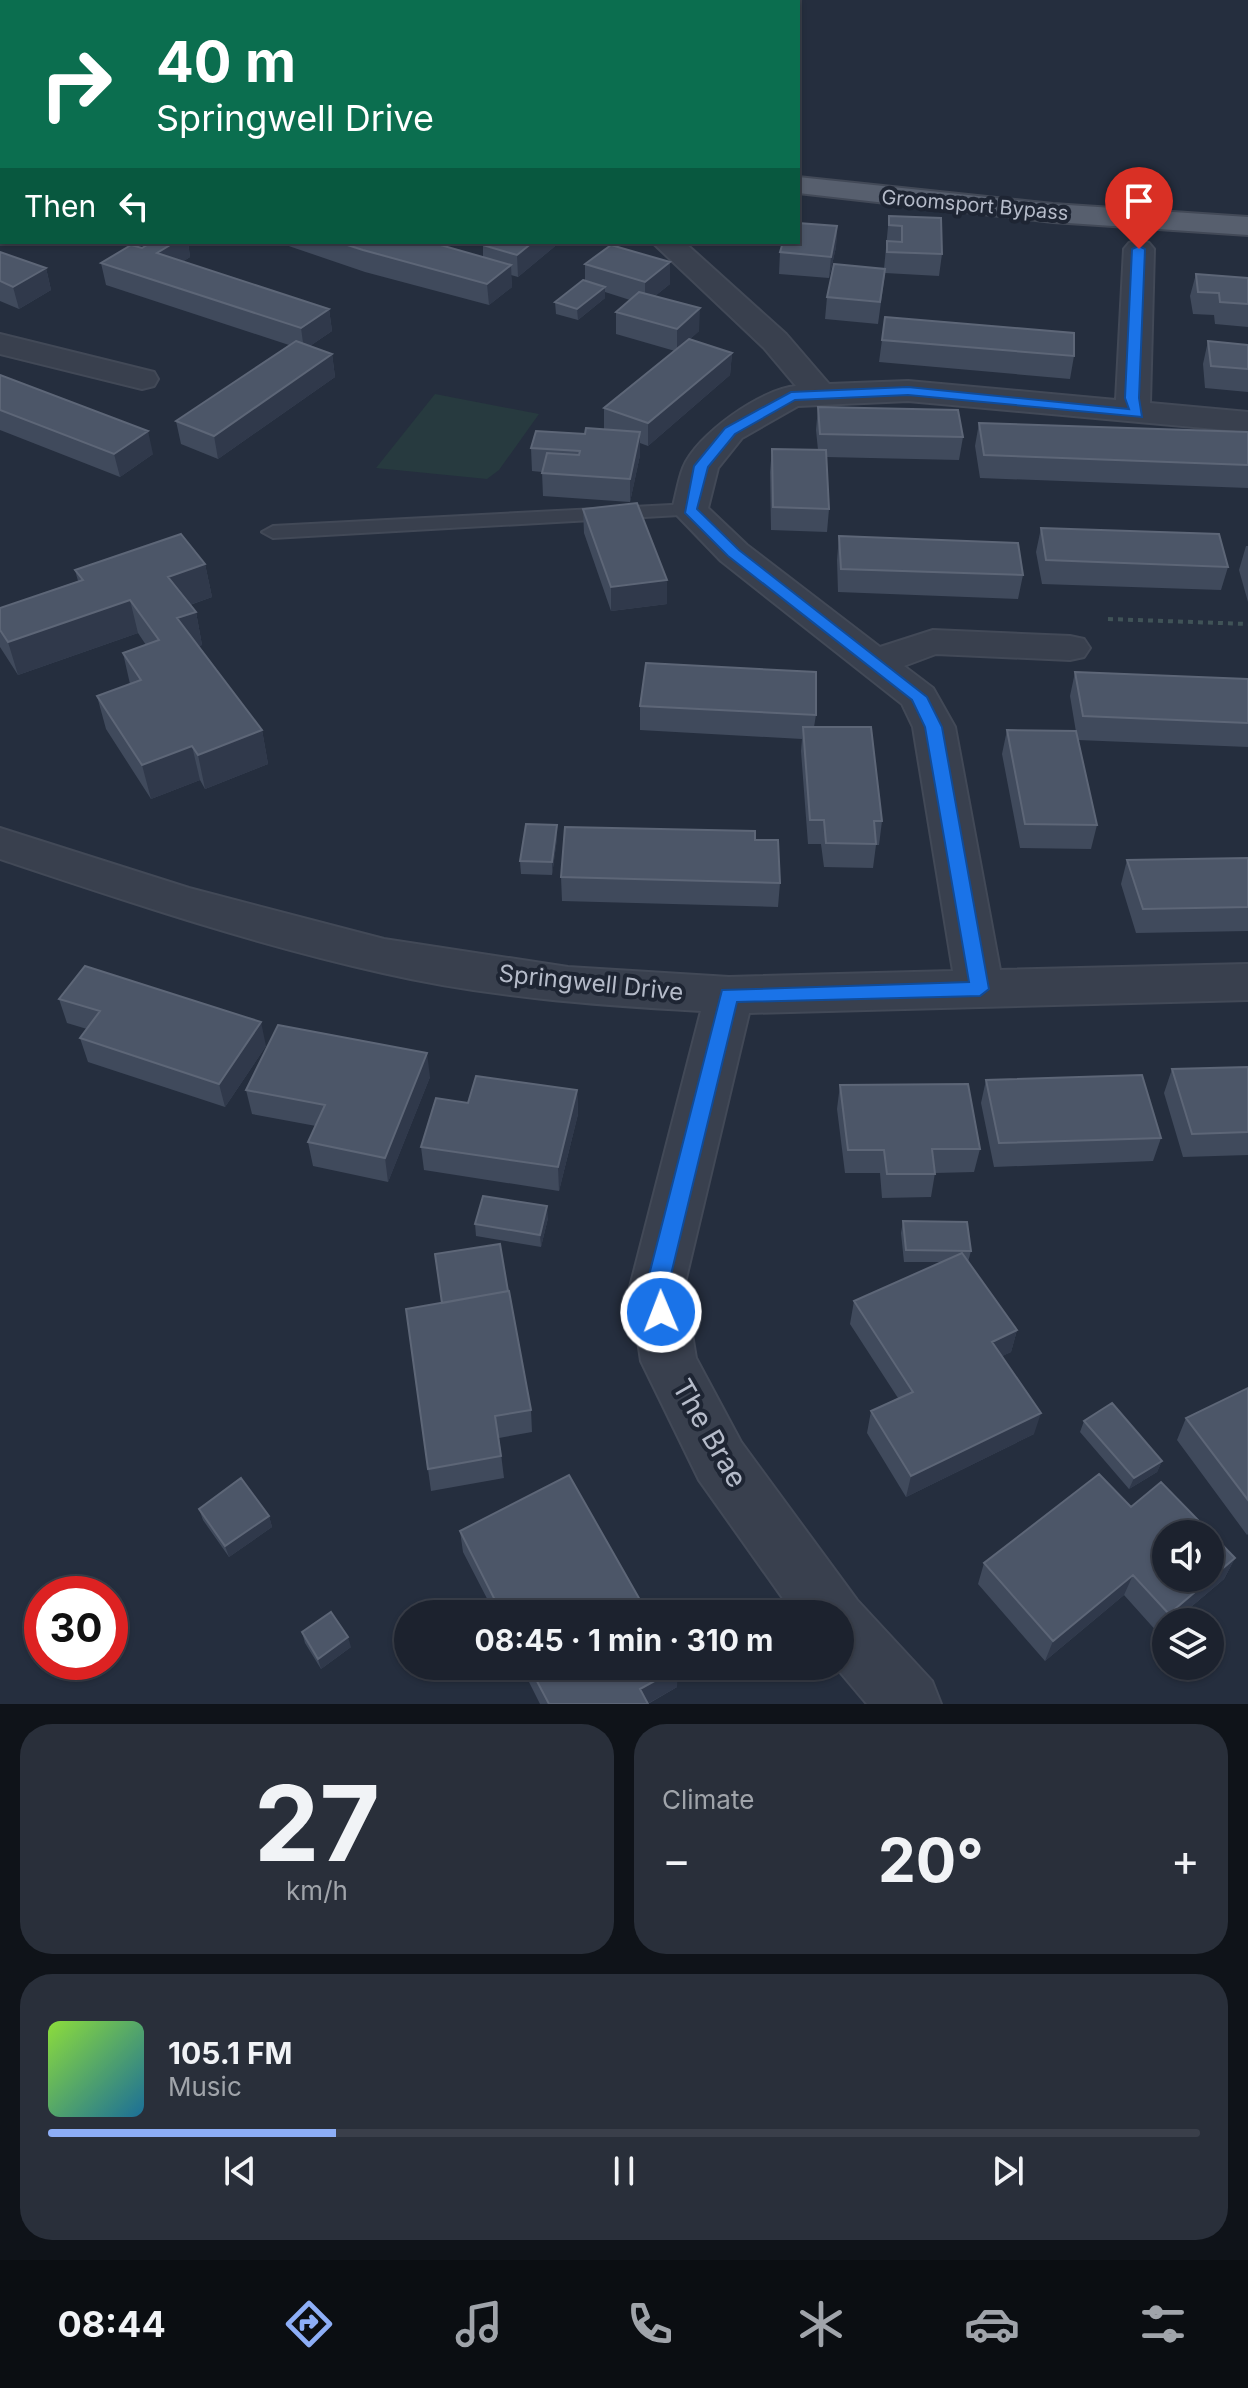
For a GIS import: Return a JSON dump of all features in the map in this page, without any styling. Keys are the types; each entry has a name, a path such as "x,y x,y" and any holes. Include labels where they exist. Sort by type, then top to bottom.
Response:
{"main road":[{"name":"Groomsport Bypass","path":"800,185 1053,213 1248,226"}],"street":[{"path":"669,244 775,341 819,393"},
{"path":"1137,414 1132,398 1139,249"},
{"path":"0,344 142,379"},
{"path":"980,989 934,727 919,697 734,553 690,510 701,466 730,431 791,396 819,393 908,391 1248,422"},
{"path":"876,662 933,642 1070,648"},
{"name":"Springwell Drive","path":"0,843 184,903 384,956 568,985 729,995 1248,982"},
{"name":"The Brae","path":"729,995 657,1287 669,1361 720,1461 822,1600"},
{"path":"854,1640 909,1704"}],"lane":[{"path":"273,532 690,510"}],"path":[{"path":"1070,648 1102,618 1248,624"}],"green space":[{"path":"435,394 539,414 499,470 487,479 376,468"}],"building":[{"path":"889,216 941,218 942,254 887,252 887,241 902,242 902,226 889,225"},
{"path":"800,223 837,226 831,257 780,252 782,244 800,244"},
{"path":"149,244 172,244 157,253 329,309 301,328 101,263 131,245 142,248"},
{"path":"344,244 437,244 511,265 487,284"},
{"path":"484,244 531,244 517,255"},
{"path":"611,245 670,262 645,282 585,264"},
{"path":"0,252 46,268 13,287 0,281"},
{"path":"834,264 885,269 880,302 827,297"},
{"path":"1196,274 1248,278 1248,304 1220,302 1219,293 1198,292"},
{"path":"583,280 605,287 577,309 555,302"},
{"path":"639,292 700,308 677,329 616,312"},
{"path":"885,317 1074,333 1074,356 882,340"},
{"path":"689,339 732,353 648,423 604,408"},
{"path":"296,341 332,354 214,436 176,421"},
{"path":"1208,341 1248,345 1248,369 1211,366"},
{"path":"0,375 148,431 114,454 0,410"},
{"path":"818,407 958,410 963,437 820,434"},
{"path":"979,423 1248,432 1248,465 984,455"},
{"path":"586,428 640,432 630,479 542,473 547,453 579,455 580,451 531,448 536,431 585,434"},
{"path":"772,449 826,450 829,509 773,507"},
{"path":"637,503 667,580 611,587 583,509"},
{"path":"1041,528 1219,534 1228,567 1046,560"},
{"path":"181,534 205,564 168,577 196,612 177,618 262,730 198,755 192,746 142,765 97,696 141,680 123,653 159,640 130,600 8,642 0,630 0,608 83,580 75,570"},
{"path":"839,536 1018,543 1023,575 841,569"},
{"path":"646,663 816,672 816,715 640,706"},
{"path":"1075,672 1248,679 1248,723 1083,716"},
{"path":"803,727 871,727 882,821 874,821 876,844 826,843 824,820 810,820"},
{"path":"1007,730 1076,731 1097,825 1025,824"},
{"path":"526,824 557,825 552,862 520,861"},
{"path":"565,827 755,831 755,840 778,840 780,883 561,877"},
{"path":"1248,858 1248,907 1143,909 1127,860"},
{"path":"85,966 261,1022 219,1084 80,1038 100,1011 59,999"},
{"path":"278,1025 427,1053 385,1158 308,1142 325,1105 246,1090"},
{"path":"1248,1067 1248,1132 1192,1134 1172,1069"},
{"path":"1142,1075 1161,1138 999,1143 986,1080"},
{"path":"476,1076 577,1090 558,1167 421,1147 436,1098 468,1103"},
{"path":"968,1084 980,1149 932,1149 935,1174 887,1174 884,1150 848,1150 840,1085"},
{"path":"483,1196 547,1206 540,1235 475,1224"},
{"path":"903,1221 967,1222 971,1251 906,1250"},
{"path":"500,1244 508,1291 442,1303 435,1254"},
{"path":"962,1253 1017,1330 992,1342 1041,1413 911,1476 871,1411 913,1392 854,1301"},
{"path":"509,1291 531,1410 495,1416 501,1456 428,1469 406,1309"},
{"path":"1248,1388 1248,1500 1186,1418"},
{"path":"1112,1403 1162,1461 1134,1478 1084,1421"},
{"path":"1099,1474 1131,1507 1161,1482 1198,1520 1152,1520 1152,1592 1195,1592 1176,1608 1163,1608 1133,1575 1053,1641 984,1563"},
{"path":"569,1475 640,1600 495,1600 460,1531"},
{"path":"241,1478 269,1516 225,1546 199,1509"},
{"path":"1224,1547 1235,1558 1224,1567"},
{"path":"331,1612 348,1637 318,1659 302,1632"},
{"path":"536,1680 656,1680 640,1689 648,1704 549,1704"}],"route":[{"path":"661,1312 657,1287 692,1134 729,995 980,989 934,727 919,697 734,553 690,510 701,466 730,431 791,396 908,391 1137,414 1132,398 1139,249"}]}
